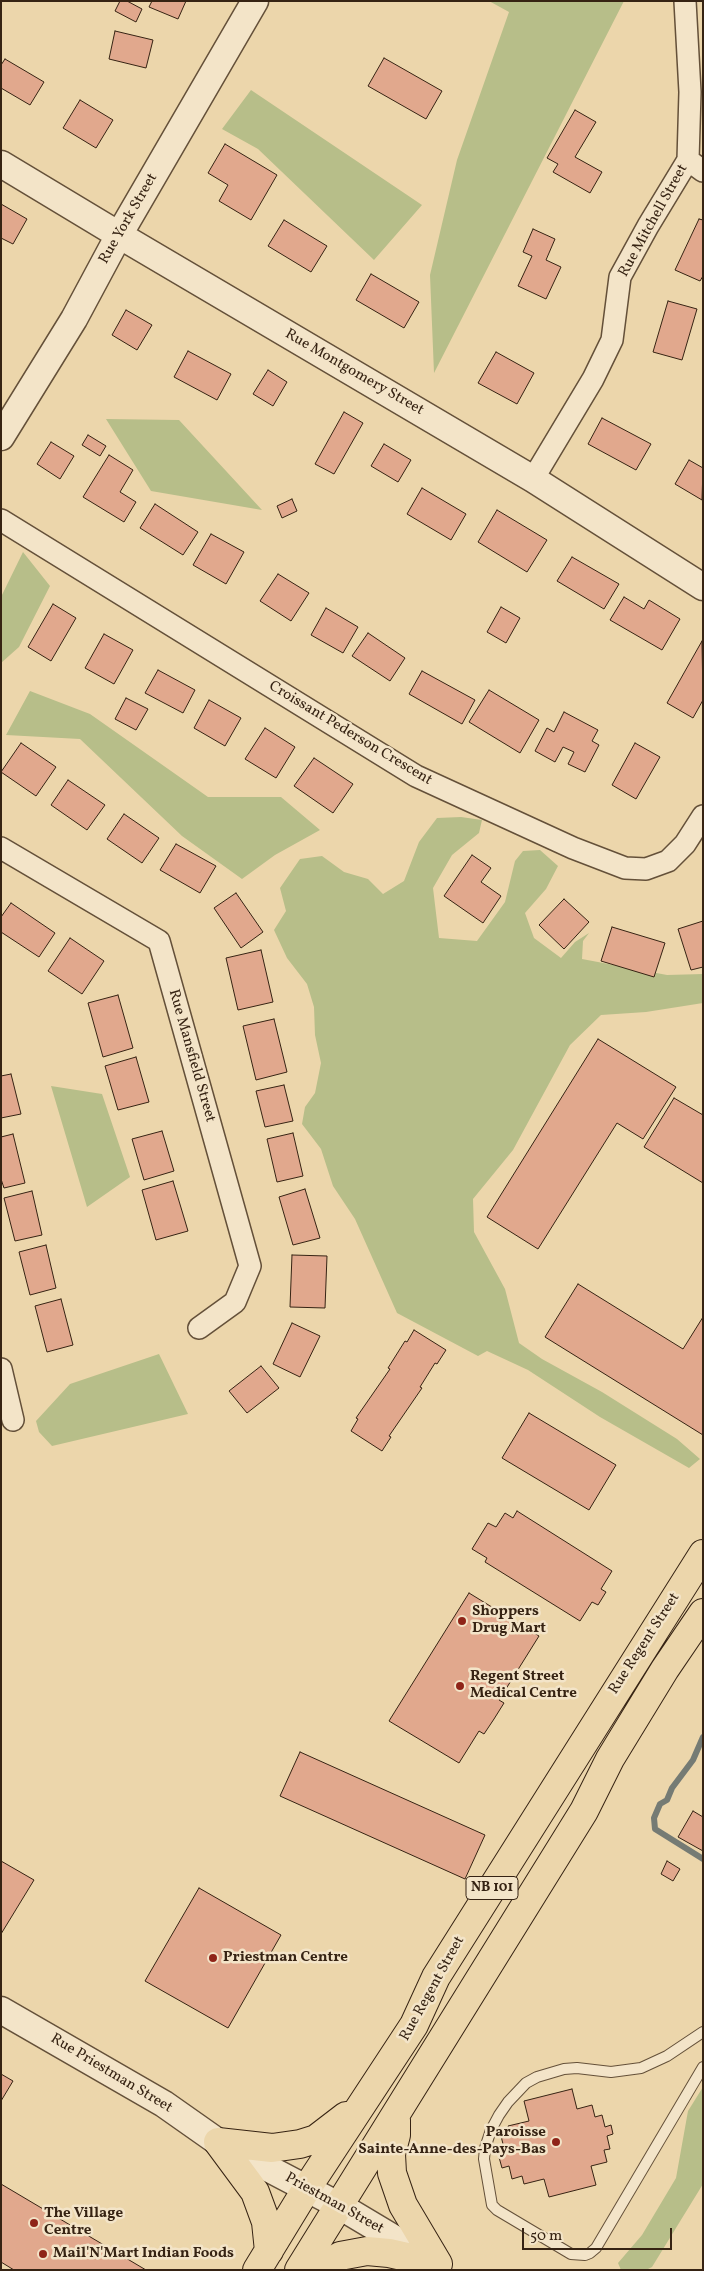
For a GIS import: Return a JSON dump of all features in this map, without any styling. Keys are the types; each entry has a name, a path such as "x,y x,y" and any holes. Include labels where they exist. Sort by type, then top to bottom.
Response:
{"main road":[{"name":"Rue Regent Street","path":"263,2260 307,2188 414,2025 436,1977 703,1554"},
{"path":"664,1669 680,1634 684,1617 683,1607 678,1594"},
{"name":"Rue Regent Street","path":"299,2270 584,1811 610,1759 664,1669 703,1613"},
{"path":"218,2142 272,2148 300,2144 316,2139 340,2122 368,2097"},
{"path":"396,2112 396,2135 391,2154 392,2173 403,2205 442,2267"},
{"path":"218,2142 255,2192 266,2222 263,2260"},
{"path":"322,2270 340,2256 367,2251 389,2253 442,2267"}],"street":[{"name":"Rue York Street","path":"1,437 74,319 119,235 255,1"},
{"name":"Rue Mitchell Street","path":"533,479 593,379 612,340 620,277 648,226 696,166 685,1"},
{"name":"Rue Montgomery Street","path":"1,164 533,479 703,588"},
{"name":"Croissant Pederson Crescent","path":"1,520 416,776 572,848 625,868 646,869 668,860 685,844 703,816"},
{"name":"Rue Mansfield Street","path":"1,848 159,941 250,1266 235,1302 199,1328"},
{"path":"1,1369 13,1420"},
{"name":"Rue Priestman Street","path":"1,2010 164,2104 218,2142"},
{"name":"Priestman Street","path":"218,2142 338,2205 442,2267"}],"lane":[{"path":"703,2032 667,2056 641,2068 611,2072 577,2068 537,2077 526,2083 508,2102 499,2115 485,2148 484,2159 492,2205 497,2210 571,2254 585,2255 590,2253 596,2248 703,2067"}],"green space":[{"path":"489,1 624,1 434,373 430,275 457,160 509,12"},
{"path":"251,90 422,205 374,260 258,149 222,129"},
{"path":"106,419 179,420 262,510 151,491"},
{"path":"23,552 50,586 19,647 1,663 1,597"},
{"path":"30,691 90,714 208,797 281,797 320,830 275,855 242,879 182,836 80,739 6,735"},
{"path":"461,817 482,820 479,833 452,855 433,888 439,938 477,941 505,902 515,861 523,851 540,850 558,866 546,889 525,913 534,938 561,958 575,942 589,933 583,941 582,959 667,975 703,974 703,1003 646,1012 601,1015 570,1045 513,1150 473,1199 474,1232 505,1289 519,1343 542,1359 602,1392 677,1439 700,1459 689,1468 600,1417 528,1370 487,1351 478,1356 397,1313 355,1219 333,1186 321,1149 302,1124 305,1107 315,1093 321,1063 315,1035 314,1007 307,984 287,958 274,930 286,911 280,888 300,859 322,856 344,872 368,879 383,894 404,881 419,842 437,818"},
{"path":"51,1086 102,1094 130,1177 87,1207"},
{"path":"159,1354 188,1414 52,1446 39,1432 36,1421 70,1384"},
{"path":"703,2087 703,2184 652,2267 646,2270 621,2270 618,2263 642,2235 676,2178 688,2111"}],"building":[{"path":"120,1 127,1 142,9 136,22 115,11"},
{"path":"152,1 186,1 178,19 149,7"},
{"path":"115,31 153,40 146,68 109,59"},
{"path":"384,58 442,91 426,119 368,86"},
{"path":"5,59 44,82 30,105 1,88 1,65"},
{"path":"80,100 113,120 96,148 63,128"},
{"path":"575,110 596,122 575,157 602,172 590,193 553,172 558,164 547,158"},
{"path":"225,144 277,175 251,220 219,201 228,185 208,173"},
{"path":"1,204 27,219 13,244 1,238"},
{"path":"699,219 703,220 703,276 700,281 675,270"},
{"path":"284,220 327,246 311,272 268,246"},
{"path":"533,229 555,239 546,260 561,267 546,299 518,286 532,256 523,252"},
{"path":"371,274 419,302 404,328 356,300"},
{"path":"668,301 697,309 682,360 653,352"},
{"path":"126,310 152,325 137,350 112,335"},
{"path":"188,351 231,374 217,400 174,377"},
{"path":"496,352 534,373 517,404 478,383"},
{"path":"268,370 287,382 273,406 253,394"},
{"path":"344,412 363,423 334,474 315,464"},
{"path":"602,418 651,444 636,470 588,444"},
{"path":"88,435 106,446 100,456 82,445"},
{"path":"51,442 74,456 60,479 37,464"},
{"path":"384,444 411,460 398,482 371,466"},
{"path":"109,455 133,470 120,492 136,502 124,522 83,497"},
{"path":"689,460 703,468 702,500 675,484"},
{"path":"422,488 466,514 451,540 407,514"},
{"path":"292,499 297,511 282,518 277,506"},
{"path":"155,504 198,532 183,555 140,528"},
{"path":"497,510 547,540 527,572 478,542"},
{"path":"211,534 244,552 226,584 193,565"},
{"path":"572,557 619,584 604,609 557,581"},
{"path":"278,574 309,593 291,621 260,601"},
{"path":"624,597 644,609 649,600 680,619 662,650 610,620"},
{"path":"53,604 76,618 51,661 28,647"},
{"path":"501,607 520,618 506,643 487,632"},
{"path":"326,608 358,627 343,653 311,635"},
{"path":"368,633 405,658 390,681 352,656"},
{"path":"104,634 133,650 114,684 85,668"},
{"path":"702,641 703,700 693,718 667,703"},
{"path":"158,670 195,690 183,713 145,693"},
{"path":"422,671 475,700 462,724 409,694"},
{"path":"489,690 539,720 520,753 469,722"},
{"path":"126,698 148,709 136,730 115,719"},
{"path":"209,700 241,718 225,746 194,728"},
{"path":"564,712 598,730 592,741 599,745 585,772 568,764 574,752 563,747 555,762 535,751 547,728 554,732"},
{"path":"265,728 295,747 276,778 245,759"},
{"path":"21,743 56,767 36,796 1,772"},
{"path":"635,743 660,757 636,799 612,785"},
{"path":"314,758 353,784 333,813 294,786"},
{"path":"68,780 105,805 87,830 51,805"},
{"path":"124,814 159,838 142,863 107,839"},
{"path":"176,844 216,866 200,893 160,870"},
{"path":"472,855 491,868 481,882 501,896 483,923 444,896"},
{"path":"236,893 263,932 241,948 214,908"},
{"path":"564,899 589,922 564,949 539,925"},
{"path":"11,903 55,933 39,957 1,932 1,917"},
{"path":"703,921 703,967 691,970 678,929"},
{"path":"612,927 665,943 654,977 601,961"},
{"path":"70,938 104,961 82,994 48,971"},
{"path":"261,950 273,1002 238,1010 226,958"},
{"path":"118,995 133,1048 103,1057 88,1003"},
{"path":"274,1019 287,1072 256,1080 243,1026"},
{"path":"598,1039 676,1087 643,1139 617,1123 538,1249 487,1217"},
{"path":"136,1057 149,1102 118,1110 105,1066"},
{"path":"11,1074 21,1114 1,1118 1,1076"},
{"path":"284,1085 293,1121 265,1127 256,1091"},
{"path":"674,1098 703,1115 703,1183 644,1147"},
{"path":"162,1131 174,1171 144,1180 132,1139"},
{"path":"293,1133 303,1176 277,1182 267,1139"},
{"path":"13,1134 25,1183 4,1188 1,1179 1,1137"},
{"path":"173,1181 188,1231 156,1240 142,1190"},
{"path":"305,1189 320,1238 293,1245 279,1197"},
{"path":"32,1191 42,1235 15,1241 4,1198"},
{"path":"46,1245 56,1288 30,1295 19,1252"},
{"path":"292,1255 327,1256 325,1308 290,1307"},
{"path":"578,1284 683,1349 703,1317 703,1435 545,1337"},
{"path":"61,1299 73,1345 47,1352 35,1306"},
{"path":"292,1323 320,1336 300,1377 273,1364"},
{"path":"414,1330 446,1350 437,1364 435,1363 420,1387 422,1388 389,1436 391,1437 382,1451 351,1431 358,1419 356,1418"},
{"path":"261,1366 279,1388 247,1413 229,1391"},
{"path":"529,1413 616,1465 589,1510 502,1458"},
{"path":"517,1511 612,1571 601,1589 606,1592 598,1605 592,1602 580,1621 485,1562 487,1558 472,1549 488,1523 496,1527 505,1513 513,1518"},
{"name":"Regent Street Medical Centre","path":"469,1593 539,1636 499,1700 504,1703 494,1719 484,1734 479,1731 459,1763 389,1721"},
{"path":"300,1752 485,1835 465,1879 280,1796"},
{"path":"693,1811 703,1817 703,1851 678,1837"},
{"path":"1,1861 34,1880 1,1934"},
{"path":"667,1861 680,1869 673,1881 661,1874"},
{"name":"Priestman Centre","path":"199,1888 281,1935 228,2028 145,1981"},
{"path":"1,2074 13,2081 1,2101"},
{"name":"Paroisse Sainte-Anne-des-Pays-Bas","path":"572,2089 577,2109 592,2105 595,2117 602,2115 605,2127 611,2125 613,2134 607,2136 610,2149 604,2150 607,2162 591,2166 596,2185 549,2197 544,2179 524,2184 522,2176 512,2179 509,2166 502,2168 497,2150 504,2148 501,2136 510,2133 508,2126 529,2121 524,2101"},
{"name":"The Village Centre","path":"1,2184 146,2270 14,2270 1,2262"}],"waterway":[{"path":"703,1737 693,1760 672,1788 667,1800 660,1804 654,1818 655,1829 703,1859"}],"place":[{"name":"Shoppers Drug Mart","path":"462,1621"},
{"name":"Regent Street Medical Centre","path":"460,1686"},
{"name":"Priestman Centre","path":"213,1958"},
{"name":"Paroisse Sainte-Anne-des-Pays-Bas","path":"556,2142"},
{"name":"The Village Centre","path":"34,2223"},
{"name":"Mail'N'Mart Indian Foods","path":"43,2254"}]}
